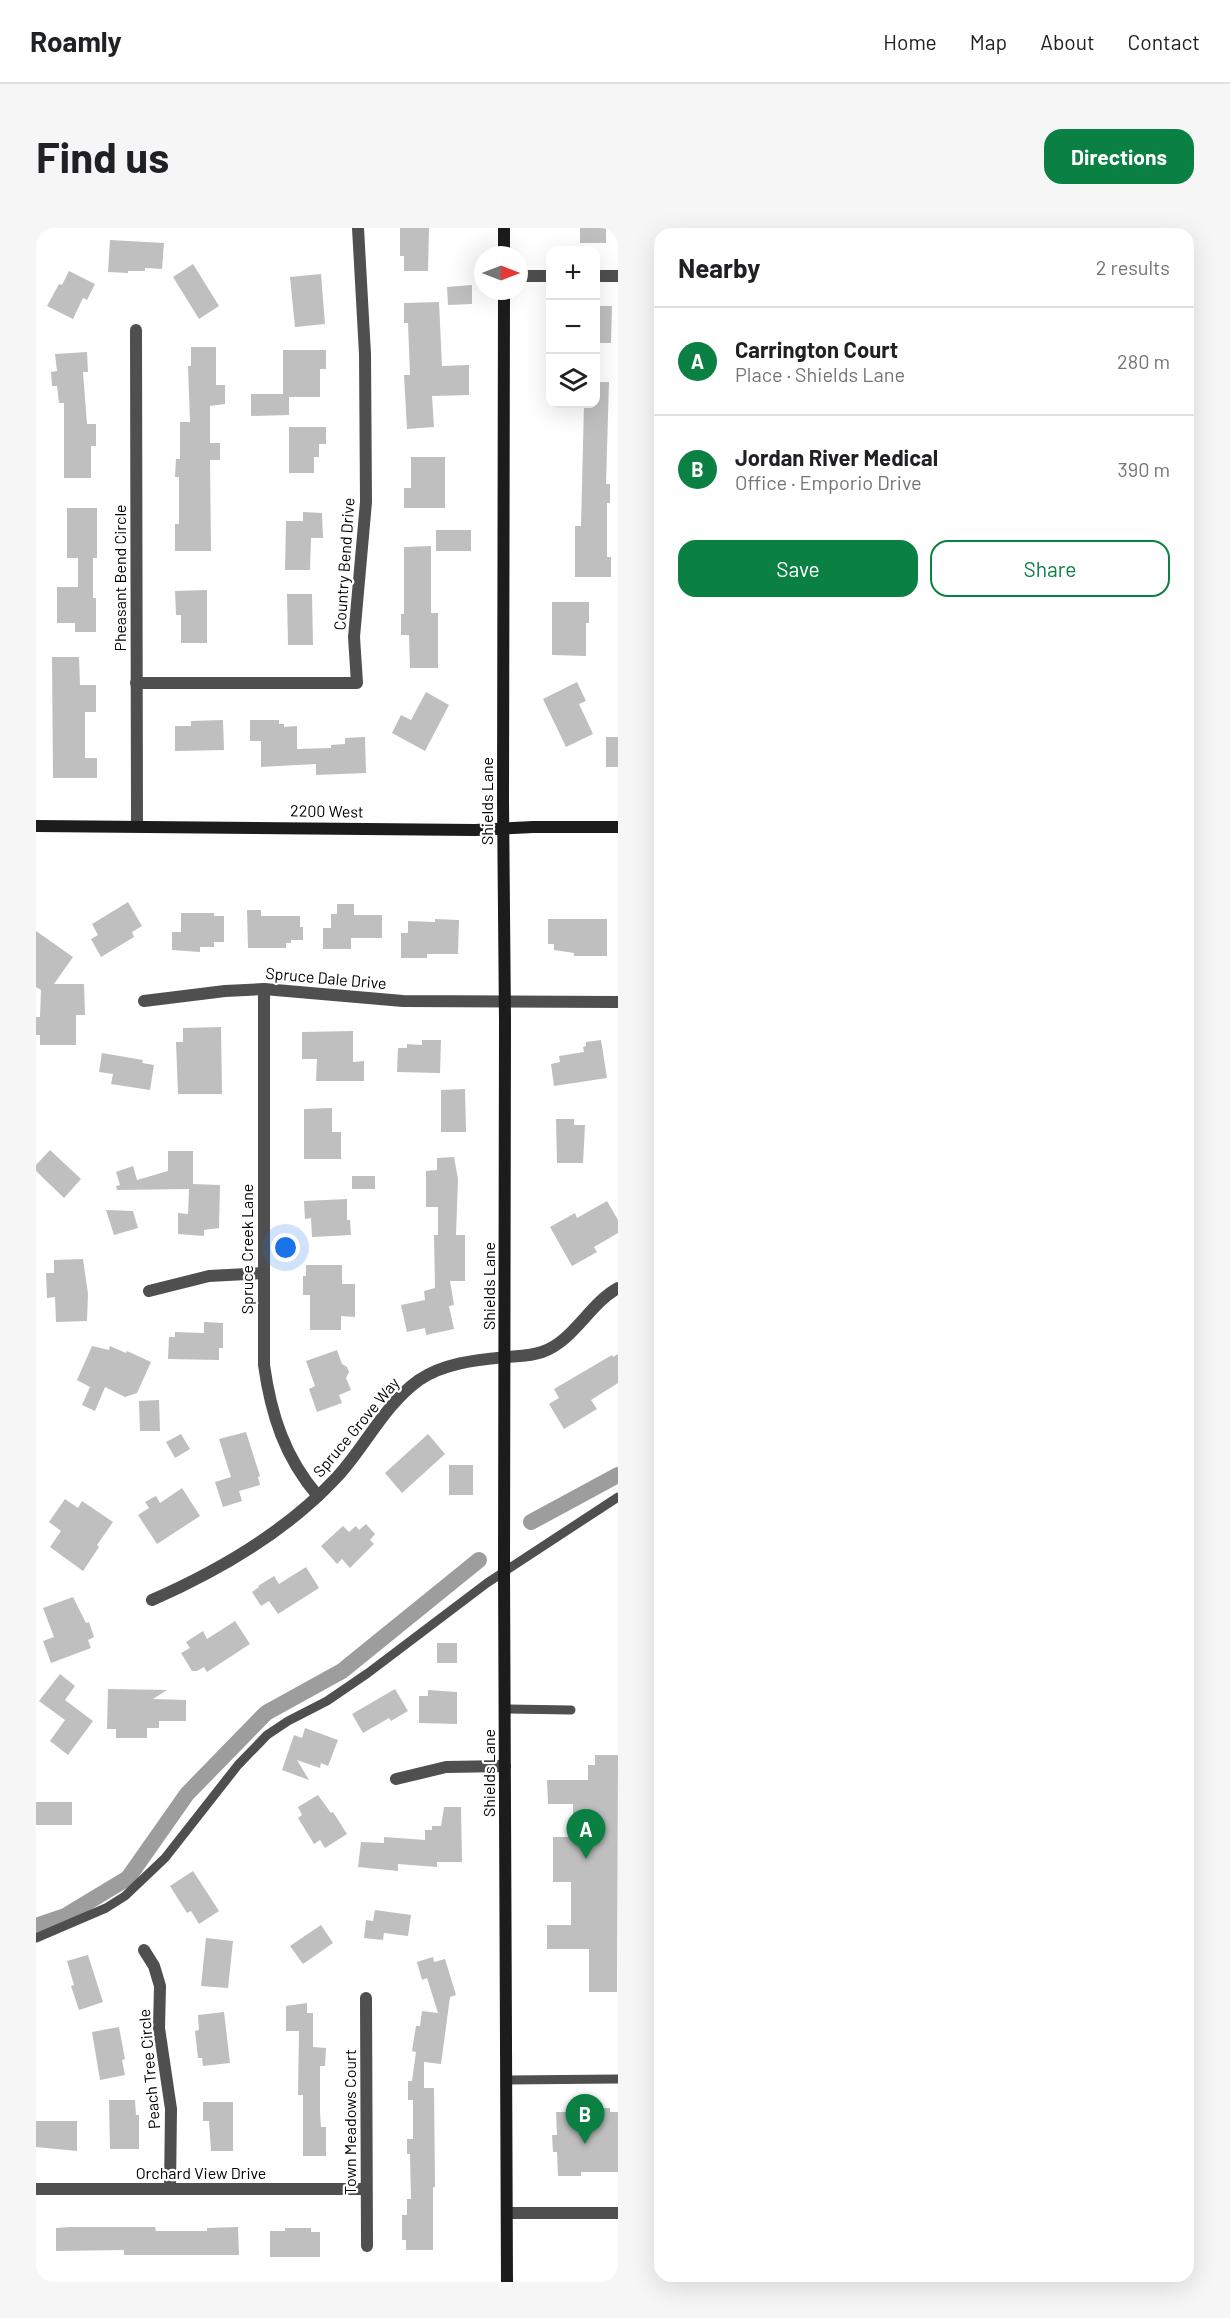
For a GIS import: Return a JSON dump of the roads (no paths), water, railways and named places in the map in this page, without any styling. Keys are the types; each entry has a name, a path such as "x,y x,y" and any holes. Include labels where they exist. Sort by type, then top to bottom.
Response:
{"main road":[{"path":"504,228 504,246"},
{"name":"Shields Lane","path":"504,300 504,1570 507,2282"},
{"name":"2200 West","path":"36,826 137,825 475,830 618,826"}],"street":[{"name":"Country Bend Drive","path":"136,683 357,683 354,637 366,502 365,354 358,228"},
{"path":"528,276 546,276"},
{"path":"600,276 618,276"},
{"name":"Pheasant Bend Circle","path":"135,330 137,825"},
{"name":"Spruce Dale Drive","path":"144,1001 225,991 264,989 403,1001 618,1002"},
{"name":"Spruce Creek Lane","path":"264,989 264,1365 277,1427 294,1465 318,1496"},
{"path":"149,1292 209,1276 264,1273"},
{"name":"Spruce Grove Way","path":"152,1600 188,1584 286,1523 318,1496 354,1458 390,1408 421,1379 455,1364 542,1353 565,1338 593,1306 618,1288"},
{"path":"396,1779 446,1767 506,1766"},
{"name":"Peach Tree Circle","path":"144,1950 154,1966 160,1986 159,2028 171,2109 170,2189"},
{"name":"Town Meadows Court","path":"366,1998 367,2246"},
{"name":"Orchard View Drive","path":"36,2189 366,2189"},
{"path":"508,2213 618,2212"}],"lane":[{"path":"36,1938 106,1908 124,1896 165,1858 238,1765 267,1735 288,1721 327,1701 368,1674 504,1570 618,1497"},
{"path":"505,1709 571,1710"},
{"path":"507,2080 618,2079"}],"waterway":[{"path":"531,1522 618,1475"},
{"path":"36,1926 65,1916 128,1878 187,1794 266,1713 342,1671 479,1560"}],"place":[{"name":"Carrington Court","path":"586,1859"},
{"name":"Jordan River Medical","path":"585,2144"}]}
